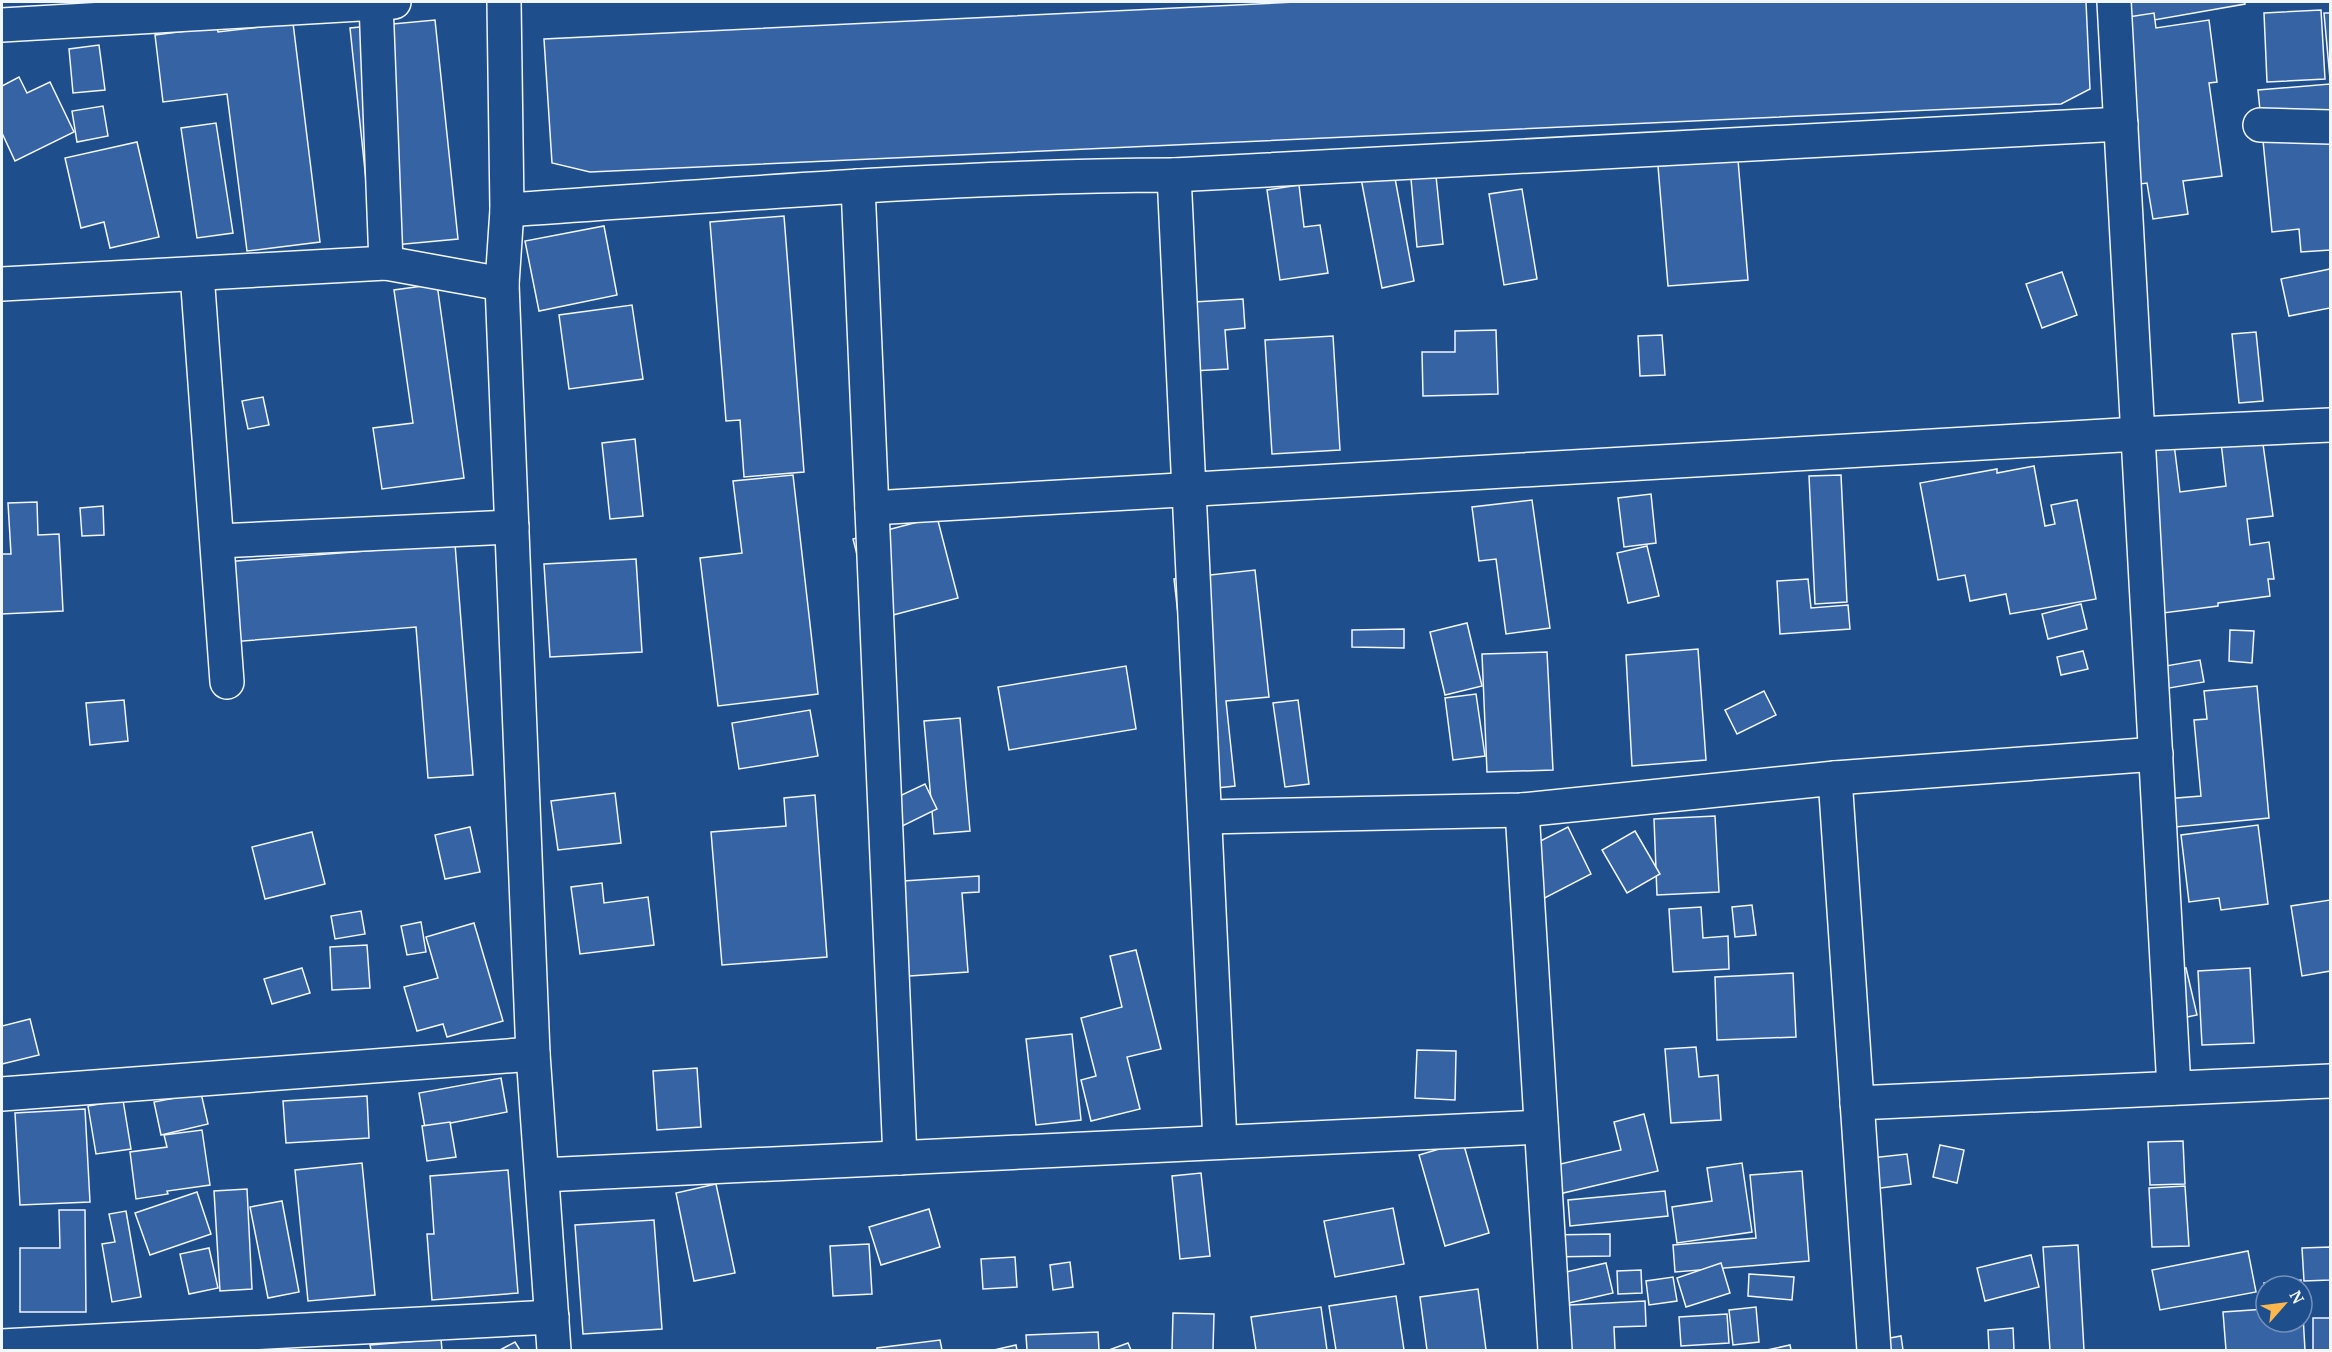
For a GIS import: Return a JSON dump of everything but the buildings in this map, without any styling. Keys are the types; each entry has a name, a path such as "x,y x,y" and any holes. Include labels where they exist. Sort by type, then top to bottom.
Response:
{"street":[{"path":"2,25 385,2 386,263"},
{"path":"504,2 507,210 502,284 533,1054 554,1350"},
{"path":"2114,2 2174,1088"},
{"path":"507,210 858,186 1174,174 2121,124"},
{"path":"2260,125 2331,127"},
{"path":"1174,174 1220,1142"},
{"path":"858,186 900,1158"},
{"path":"2,284 386,263 502,284"},
{"path":"197,274 227,682"},
{"path":"872,508 2138,434 2331,425"},
{"path":"218,541 512,527"},
{"path":"1205,818 1522,810 1835,778 2156,754"},
{"path":"1835,778 1874,1350"},
{"path":"1522,810 1555,1350"},
{"path":"2,1094 533,1054"},
{"path":"1857,1103 2331,1081"},
{"path":"542,1175 1541,1127"},
{"path":"2,1346 552,1317"}]}
